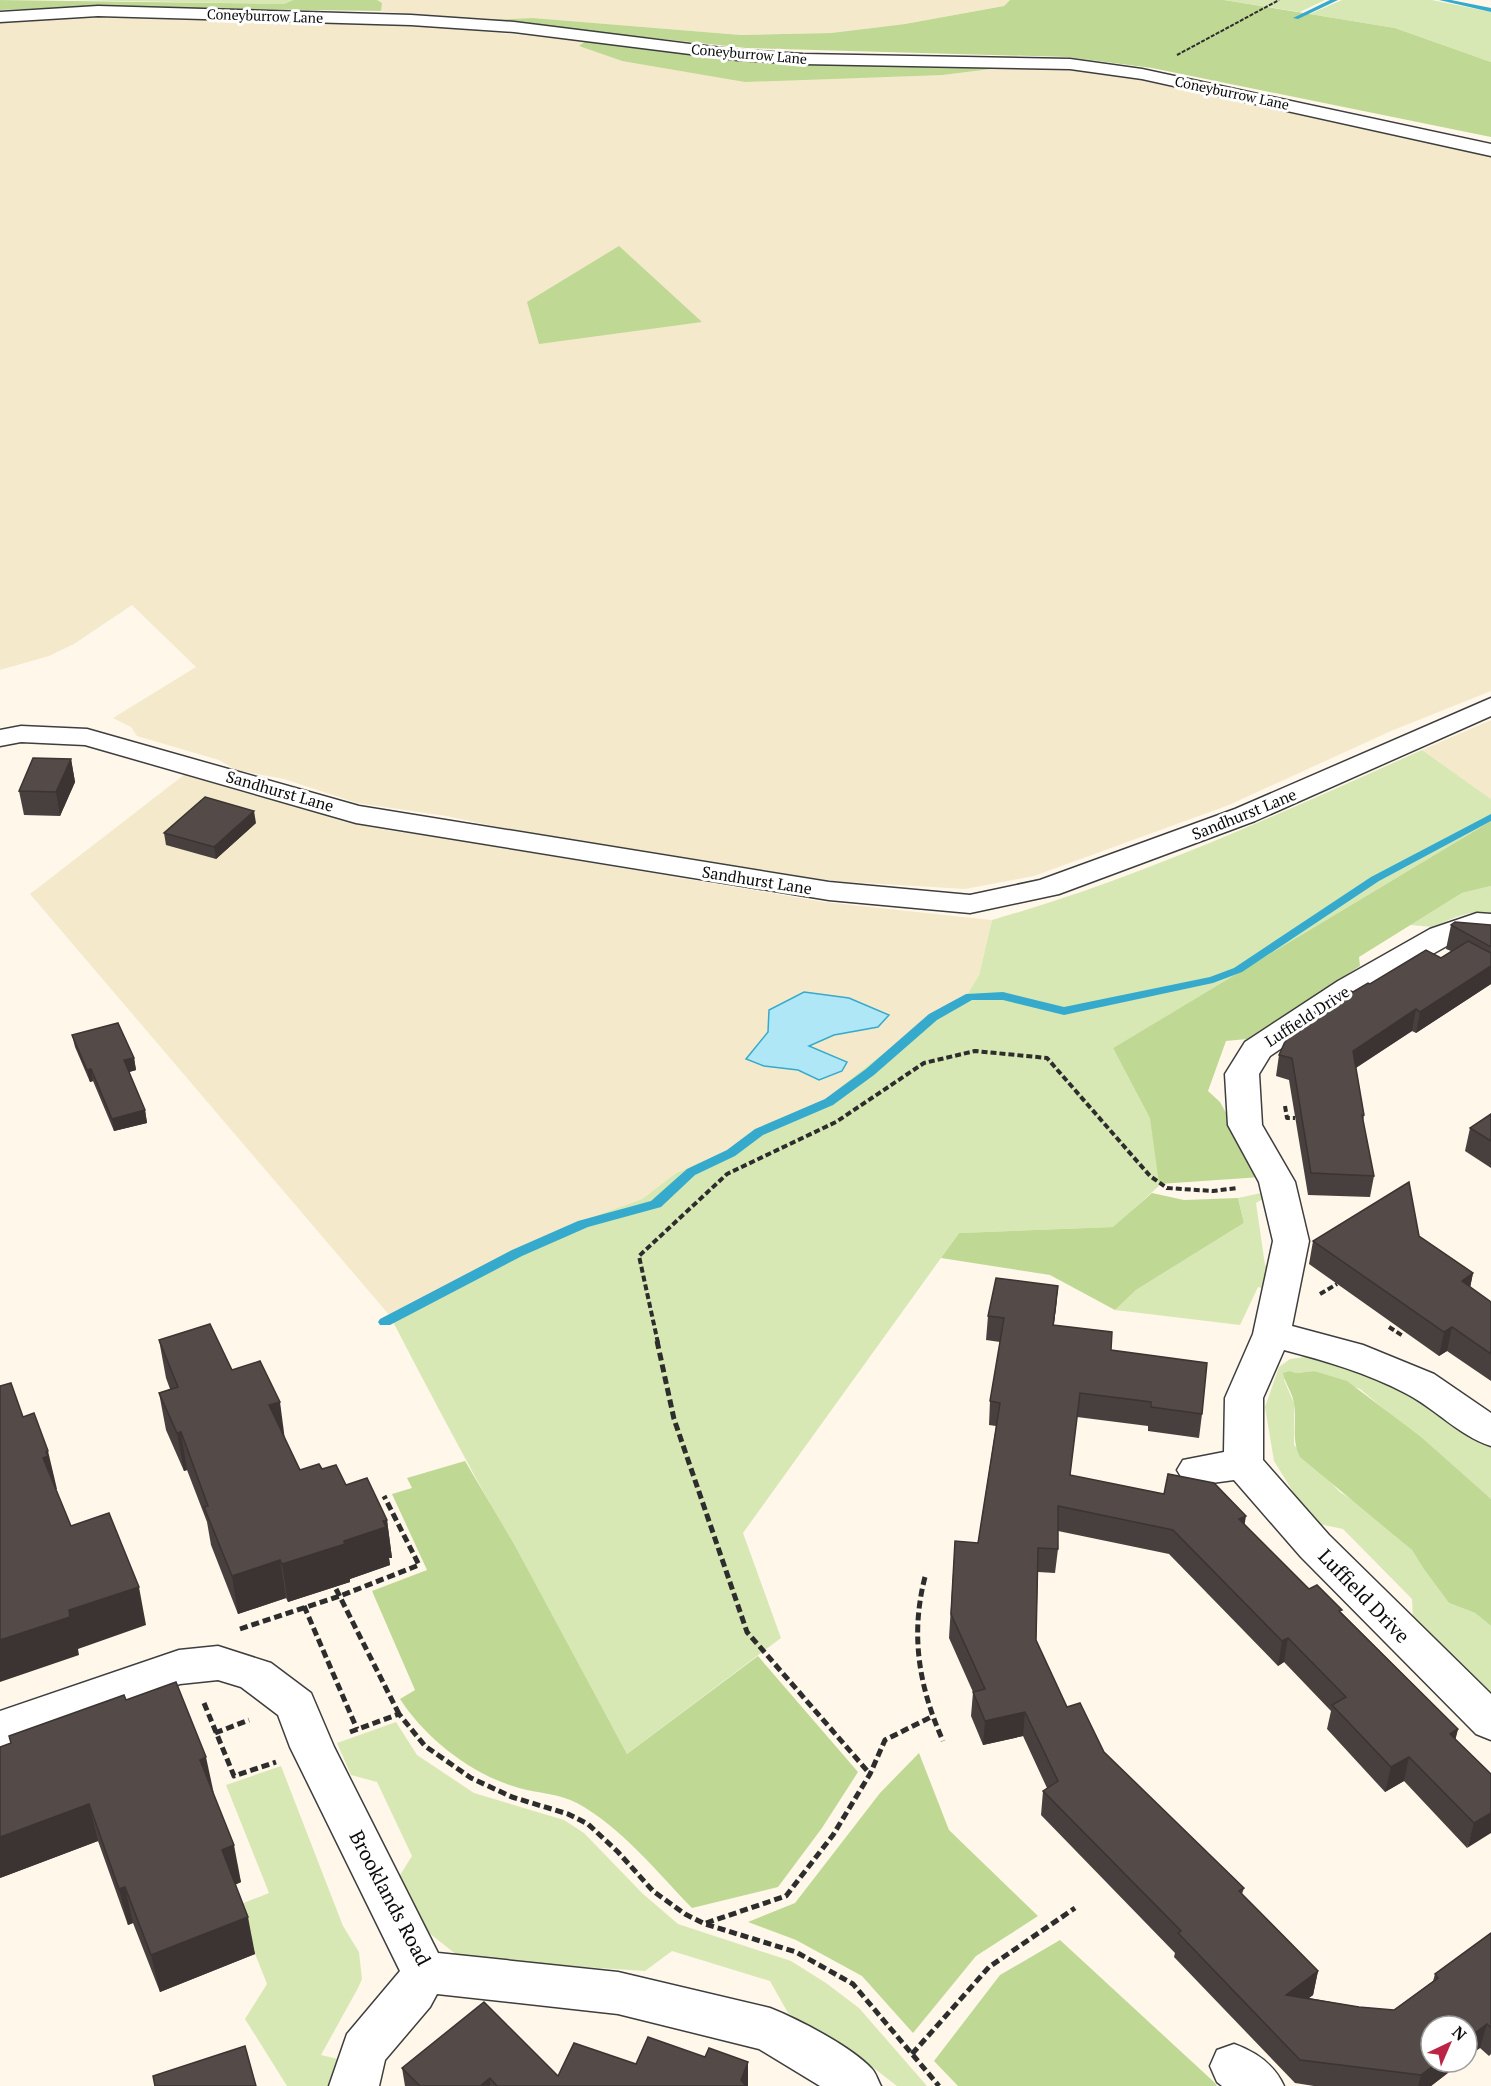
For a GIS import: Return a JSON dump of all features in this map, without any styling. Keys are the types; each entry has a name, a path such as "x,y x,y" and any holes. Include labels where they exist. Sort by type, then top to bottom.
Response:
{"street":[{"name":"Coneyburrow Lane","path":"0,17 98,11 411,20 514,27 738,55 825,60 1070,64 1142,74 1491,150"},
{"name":"Sandhurst Lane","path":"0,738 21,734 87,737 356,814 829,891 970,904 1048,888 1245,815 1491,706"},
{"name":"Luffield Drive","path":"1491,923 1477,922 1441,936 1349,988 1257,1048 1242,1074 1245,1125 1277,1182 1291,1241 1272,1334 1244,1398 1243,1464 1315,1546 1491,1722"},
{"path":"1272,1334 1350,1354 1419,1384 1491,1432"},
{"path":"1197,1470 1243,1464"},
{"name":"Brooklands Road","path":"0,1730 180,1667 218,1664 256,1675 296,1705 294,1749 424,1972 618,1993 770,2030 834,2068 856,2086"},
{"path":"354,2086 364,2050 414,1992 424,1972"}],"path":[{"path":"1142,74 1279,0"},
{"path":"870,1774 747,1632 674,1419 639,1256 727,1174 836,1122 924,1063 975,1051 1047,1058 1150,1176 1167,1188 1213,1191 1277,1182"},
{"path":"1283,1099 1287,1118 1295,1118"},
{"path":"232,1632 303,1606 340,1596 420,1565 384,1496"},
{"path":"925,1577 915,1616 919,1665 931,1717 943,1741"},
{"path":"336,1588 399,1714 425,1746 471,1778 512,1797 568,1814 588,1824 618,1852 653,1891 685,1914 705,1923 796,1952 853,1984 939,2086"},
{"path":"303,1606 357,1729"},
{"path":"195,1702 202,1699 234,1776 281,1760 294,1749 399,1714"},
{"path":"215,1733 260,1716"},
{"path":"705,1923 786,1896 833,1835 870,1774 885,1740 931,1717"},
{"path":"912,2054 989,1967 1075,1908"}],"shaded area":[{"path":"377,0 1010,0 1004,6 905,24 831,33 741,35 533,18 484,20 415,15 381,11 381,3"},
{"path":"93,17 412,25 586,41 580,46 622,61 943,75 1007,67 1102,72 1491,156 1491,691 1391,731 1229,805 1034,876 965,889 832,881 545,837 446,816 357,803 284,779 236,770 219,760 137,736 131,727 113,718 196,667 132,605 74,644 49,656 0,670 0,23"},
{"path":"1491,720 1491,799 1422,750"},
{"path":"189,771 345,822 392,831 824,902 992,920 979,975 968,993 942,1007 825,1099 751,1132 726,1151 676,1173 642,1199 517,1248 390,1316 30,894"}],"green space":[{"path":"0,0 284,4 293,0 377,0 382,3 381,11 74,7 0,10"},
{"path":"68,0 293,0 284,4"},
{"path":"1010,0 1224,0 1395,28 1491,62 1491,137 1152,68 1067,57 746,48 484,20 533,18 741,35 831,33 905,24 1004,6"},
{"path":"1224,0 1325,0 1300,12"},
{"path":"1342,0 1432,0 1491,12 1491,62 1395,28 1310,14"},
{"path":"586,41 735,60 802,64 1007,67 943,75 745,82 622,61 579,46"},
{"path":"619,246 702,322 539,344 527,302"},
{"path":"1422,750 1491,799 1491,821 1113,1048 1150,1115 1161,1184 1114,1227 959,1233 743,1533 781,1638 627,1754 390,1316 517,1248 642,1199 676,1173 726,1151 751,1132 825,1099 942,1007 968,993 979,975 992,920 1102,885 1210,843"},
{"path":"1491,821 1491,886 1462,893 1359,957 1360,966 1247,1039 1226,1041 1208,1091 1220,1102 1261,1177 1159,1184 1150,1118 1113,1048"},
{"path":"1491,886 1491,915 1470,913 1433,927 1410,925 1462,893"},
{"path":"1270,1191 1272,1194 1256,1203 1265,1265 1278,1277 1274,1291 1258,1287 1240,1325 1115,1310 1136,1290 1244,1223 1238,1198"},
{"path":"1152,1193 1184,1200 1238,1198 1244,1223 1136,1290 1115,1310 1050,1275 941,1258 959,1233 1113,1227"},
{"path":"1313,1357 1388,1380 1491,1445 1491,1499 1360,1389 1314,1371 1297,1373 1290,1371 1284,1380 1294,1403 1294,1445 1340,1492 1365,1508 1412,1550 1449,1603 1475,1613 1491,1626 1491,1699 1413,1620 1412,1599 1343,1529 1319,1524 1306,1513 1274,1461 1265,1407 1279,1367 1290,1359"},
{"path":"1290,1371 1297,1373 1314,1371 1347,1381 1421,1437 1491,1499 1491,1626 1475,1613 1449,1603 1412,1550 1300,1457 1296,1444 1293,1400 1283,1373"},
{"path":"465,1461 515,1546 627,1754 758,1656 858,1772 822,1828 778,1887 692,1908 609,1824 570,1800 519,1788 484,1774 452,1754 411,1714 400,1699 415,1690 372,1591 427,1570 392,1494 412,1488 407,1478"},
{"path":"396,1722 417,1755 474,1793 564,1820 584,1833 642,1893 678,1924 791,1961 826,1983 859,2008 927,2086 897,2086 845,2046 788,2013 770,1981 672,1951 645,1971 462,1959 419,1925 397,1880 412,1856 377,1782 351,1775 337,1743"},
{"path":"919,1753 949,1830 1038,1916 976,1956 913,2033 862,1976 796,1940 748,1922 795,1903 880,1793"},
{"path":"281,1766 343,1926 359,1952 362,1979 321,2055 338,2059 329,2086 287,2086 245,2019 267,1984 236,1906 269,1893 226,1785"},
{"path":"1060,1940 1217,2086 958,2086 934,2061 1000,1975"}],"water":[{"path":"804,992 849,998 889,1015 878,1027 834,1035 809,1046 847,1062 842,1071 819,1080 798,1070 764,1066 746,1059 768,1032 769,1010"}],"building":[{"path":"33,758 71,759 56,792 19,791"},
{"path":"205,797 254,811 214,847 164,833"},
{"path":"1455,922 1491,925 1491,947 1451,925"},
{"path":"1468,941 1491,953 1491,966 1420,1012 1416,1009 1353,1051 1374,1176 1311,1173 1292,1058 1279,1055 1292,1026 1349,990 1353,992 1370,984 1426,950 1441,958"},
{"path":"118,1023 134,1058 124,1060 145,1110 112,1119 91,1069 87,1070 72,1035"},
{"path":"1491,1114 1491,1141 1470,1128"},
{"path":"1409,1182 1419,1236 1473,1273 1462,1281 1491,1302 1491,1354 1452,1327 1444,1332 1313,1241"},
{"path":"996,1278 1058,1286 1053,1325 1112,1332 1111,1350 1207,1363 1202,1414 1151,1407 1151,1402 1080,1393 1070,1475 1164,1494 1168,1474 1214,1483 1246,1516 1239,1519 1309,1589 1317,1585 1342,1610 1339,1611 1458,1729 1450,1734 1491,1774 1491,1813 1474,1823 1409,1757 1391,1767 1332,1705 1346,1697 1288,1638 1282,1641 1173,1530 1058,1506 1058,1549 1038,1548 1036,1640 1067,1707 1080,1703 1104,1752 1244,1888 1239,1891 1318,1971 1286,1995 1359,2007 1394,2010 1438,1978 1435,1974 1491,1933 1491,2028 1487,2024 1479,2030 1479,2014 1419,2014 1419,2074 1421,2075 1300,2060 1178,1933 1181,1931 1043,1791 1058,1781 1025,1712 985,1721 973,1692 985,1689 951,1614 955,1541 978,1543 1000,1403 990,1401 1004,1318 988,1316"},
{"path":"210,1324 232,1370 260,1361 280,1402 269,1405 300,1470 319,1464 322,1469 336,1465 346,1485 367,1478 387,1520 383,1521 386,1527 344,1541 345,1544 282,1564 280,1560 232,1576 204,1507 208,1506 181,1432 177,1433 159,1393 178,1387 159,1340"},
{"path":"11,1383 23,1417 34,1413 48,1451 46,1452 48,1456 43,1458 71,1526 109,1513 139,1587 69,1610 70,1617 0,1640 0,1386"},
{"path":"176,1682 206,1757 200,1760 234,1845 222,1850 248,1917 151,1955 125,1887 119,1889 89,1804 0,1837 0,1747 11,1743 9,1736 124,1695 126,1700"},
{"path":"484,2002 558,2076 574,2043 636,2064 648,2037 705,2057 709,2048 748,2062 741,2080 746,2086 497,2086 490,2078 480,2086 420,2086 402,2068"},
{"path":"245,2046 256,2086 155,2086 153,2076"}],"waterway":[{"path":"1296,18 1335,0"},
{"path":"1442,0 1491,10"},
{"path":"385,1322 517,1253 583,1224 656,1204 691,1172 731,1153 759,1132 829,1102 870,1072 933,1017 970,996 1003,996 1064,1011 1213,980 1238,970 1375,879 1491,817"}]}
